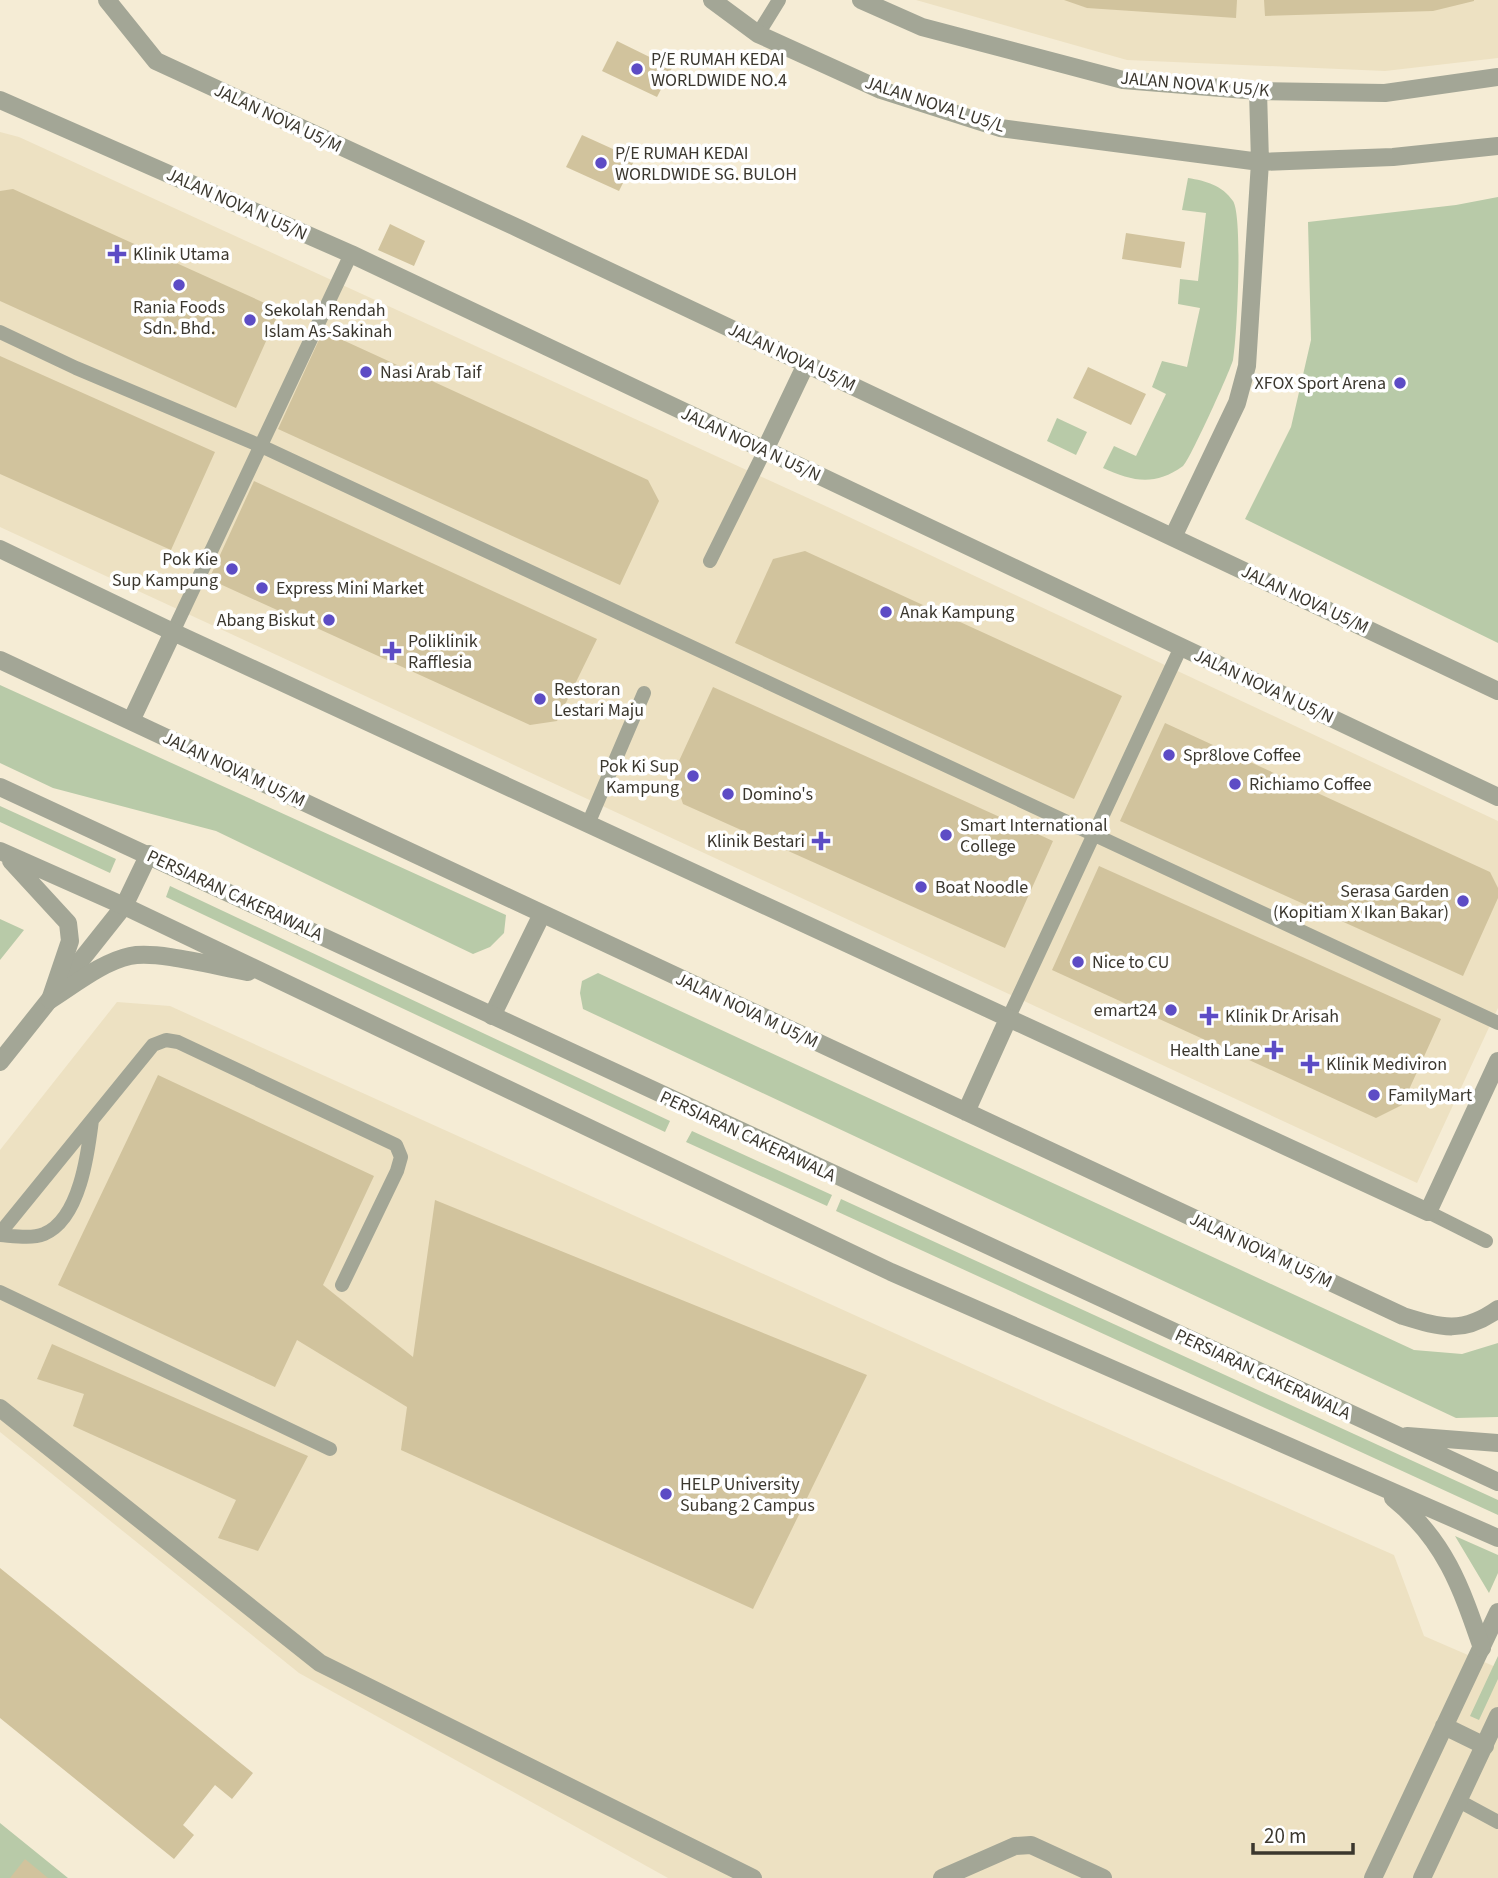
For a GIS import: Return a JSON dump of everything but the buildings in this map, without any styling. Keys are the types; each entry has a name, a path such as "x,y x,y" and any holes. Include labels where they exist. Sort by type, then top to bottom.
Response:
{"street":[{"name":"JALAN NOVA U5/M","path":"107,0 156,61 1498,691"},
{"name":"JALAN NOVA L U5/L","path":"712,0 758,34 881,90 1000,128 1260,162 1393,157 1498,146"},
{"name":"JALAN NOVA K U5/K","path":"861,0 922,27 1123,80 1258,92 1385,93 1498,77"},
{"path":"1173,537 1237,403 1247,366 1260,162 1258,92"},
{"name":"JALAN NOVA N U5/N","path":"0,100 351,254 1498,797"},
{"path":"765,450 806,364"},
{"path":"0,549 173,632 1428,1212 1498,1061"},
{"path":"131,721 173,632"},
{"name":"JALAN NOVA M U5/M","path":"0,660 1403,1317 1442,1329 1478,1323 1498,1309"},
{"name":"PERSIARAN CAKERAWALA","path":"0,787 1498,1482"},
{"path":"2,852 124,906 891,1272 1498,1538"},
{"path":"2,852 68,923 70,941 50,1000"},
{"path":"0,1062 124,906 149,854"},
{"path":"492,1016 542,914"},
{"path":"50,1000 106,966 130,956 150,956 268,976"},
{"path":"966,1112 1009,1019"},
{"path":"0,1408 320,1663 753,1878"},
{"path":"1396,1436 1498,1443"},
{"path":"1373,1482 1419,1519 1446,1556 1482,1648"},
{"path":"1373,1878 1498,1612"},
{"path":"1422,1878 1498,1716"},
{"path":"1444,1727 1485,1746"},
{"path":"942,1878 1015,1846 1031,1845 1103,1878"}],"lane":[{"path":"758,34 779,0"},
{"path":"173,632 351,254"},
{"path":"0,332 261,446 1498,1023"},
{"path":"710,561 765,450"},
{"path":"1009,1019 1181,647"},
{"path":"588,824 644,693"},
{"path":"0,1234 153,1045 166,1040 178,1042 397,1145 401,1157 397,1171 342,1285"},
{"path":"0,1234 45,1234 61,1220 85,1168 92,1120"},
{"path":"1428,1212 1486,1241"},
{"path":"0,1292 330,1449"},
{"path":"1459,1801 1498,1822"}],"shaded area":[{"path":"916,0 1498,0 1498,58 1385,71 1127,60"},
{"path":"0,132 19,137 832,509 1498,821 1498,1008 1417,1183 0,527"},
{"name":"HELP University Subang 2 Campus","path":"117,1002 170,1006 1047,1402 1394,1555 1424,1636 1498,1668 1498,1878 668,1878 299,1673 0,1432 0,1150"}],"green space":[{"path":"1188,178 1219,187 1233,201 1236,211 1238,278 1233,360 1201,434 1183,466 1162,477 1133,479 1103,468 1114,446 1136,456 1166,394 1152,387 1162,361 1187,367 1200,308 1178,304 1180,279 1198,281 1206,213 1182,210"},
{"name":"XFOX Sport Arena","path":"1498,197 1498,643 1245,519 1291,427 1311,340 1308,222 1456,205"},
{"path":"1057,418 1087,432 1076,455 1047,441"},
{"path":"0,685 506,915 504,933 490,947 473,954 216,831 53,788 0,763"},
{"path":"0,806 116,859 110,873 0,822"},
{"path":"170,886 670,1121 665,1132 166,897"},
{"path":"0,919 24,930 0,960"},
{"path":"598,973 1414,1350 1462,1354 1498,1343 1498,1417 1456,1418 583,1009 580,993 582,981"},
{"path":"692,1131 832,1195 827,1206 686,1142"},
{"path":"841,1199 1498,1500 1498,1515 836,1211"},
{"path":"1455,1536 1498,1555 1498,1573 1489,1593"},
{"path":"1498,1656 1498,1679 1479,1720 1470,1716"},
{"path":"0,1823 68,1878 0,1878"}],"place":[{"name":"P/E RUMAH KEDAI WORLDWIDE NO.4","path":"637,69"},
{"name":"P/E RUMAH KEDAI WORLDWIDE SG. BULOH","path":"601,163"},
{"name":"Klinik Utama","path":"117,254"},
{"name":"Rania Foods Sdn. Bhd.","path":"179,285"},
{"name":"Sekolah Rendah Islam As-Sakinah","path":"250,320"},
{"name":"Nasi Arab Taif","path":"366,372"},
{"name":"XFOX Sport Arena","path":"1400,383"},
{"name":"Pok Kie Sup Kampung","path":"232,569"},
{"name":"Express Mini Market","path":"262,588"},
{"name":"Anak Kampung","path":"886,612"},
{"name":"Abang Biskut","path":"329,620"},
{"name":"Poliklinik Rafflesia","path":"392,651"},
{"name":"Restoran Lestari Maju","path":"540,699"},
{"name":"Spr8love Coffee","path":"1169,755"},
{"name":"Pok Ki Sup Kampung","path":"693,776"},
{"name":"Richiamo Coffee","path":"1235,784"},
{"name":"Domino's","path":"728,794"},
{"name":"Smart International College","path":"946,835"},
{"name":"Klinik Bestari","path":"821,841"},
{"name":"Boat Noodle","path":"921,887"},
{"name":"Serasa Garden (Kopitiam X Ikan Bakar)","path":"1463,901"},
{"name":"Nice to CU","path":"1078,962"},
{"name":"emart24","path":"1171,1010"},
{"name":"Klinik Dr Arisah","path":"1209,1016"},
{"name":"Health Lane","path":"1274,1050"},
{"name":"Klinik Mediviron","path":"1310,1064"},
{"name":"FamilyMart","path":"1374,1095"},
{"name":"HELP University Subang 2 Campus","path":"666,1494"}]}
